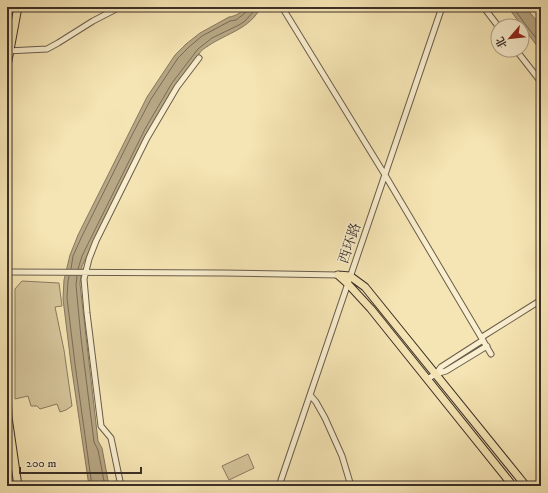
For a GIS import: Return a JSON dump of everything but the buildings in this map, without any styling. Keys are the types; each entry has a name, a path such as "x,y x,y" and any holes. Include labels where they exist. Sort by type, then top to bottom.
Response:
{"main road":[{"path":"7,66 14,7"},
{"path":"8,48 18,7"},
{"path":"338,275 350,276 365,287 526,486"},
{"path":"338,275 371,309 513,486"},
{"path":"7,288 7,297"},
{"path":"7,391 8,417 18,486"},
{"path":"7,438 14,486"}],"street":[{"path":"8,48 47,49 93,21 120,7"},
{"path":"282,7 385,175 491,354"},
{"name":"西环路","path":"279,486 442,7"},
{"path":"481,7 485,9 492,18"},
{"path":"121,486 111,438 102,426 87,313 84,272 96,241 147,138 177,87 199,58"},
{"path":"522,58 541,82"},
{"path":"7,272 338,275"},
{"path":"436,374 441,367 541,300"},
{"path":"427,379 446,371 487,346"},
{"path":"310,395 316,402 325,418 342,456 351,486"}],"shaded area":[{"path":"22,281 59,283 62,306 55,307 64,350 72,406 60,412 57,404 40,409 37,406 31,406 28,396 15,399 15,289"},
{"path":"248,454 254,468 229,480 222,466"}],"water":[{"path":"245,7 261,7 251,21 202,50 170,95 138,153 82,266 80,284 98,441 102,448 109,486 89,486 63,299 64,280 70,255 78,235 147,97 175,55 200,33 229,17 238,14"},
{"path":"511,7 525,7 537,21 541,23 541,51 530,36 530,18 516,18 510,10"}]}
